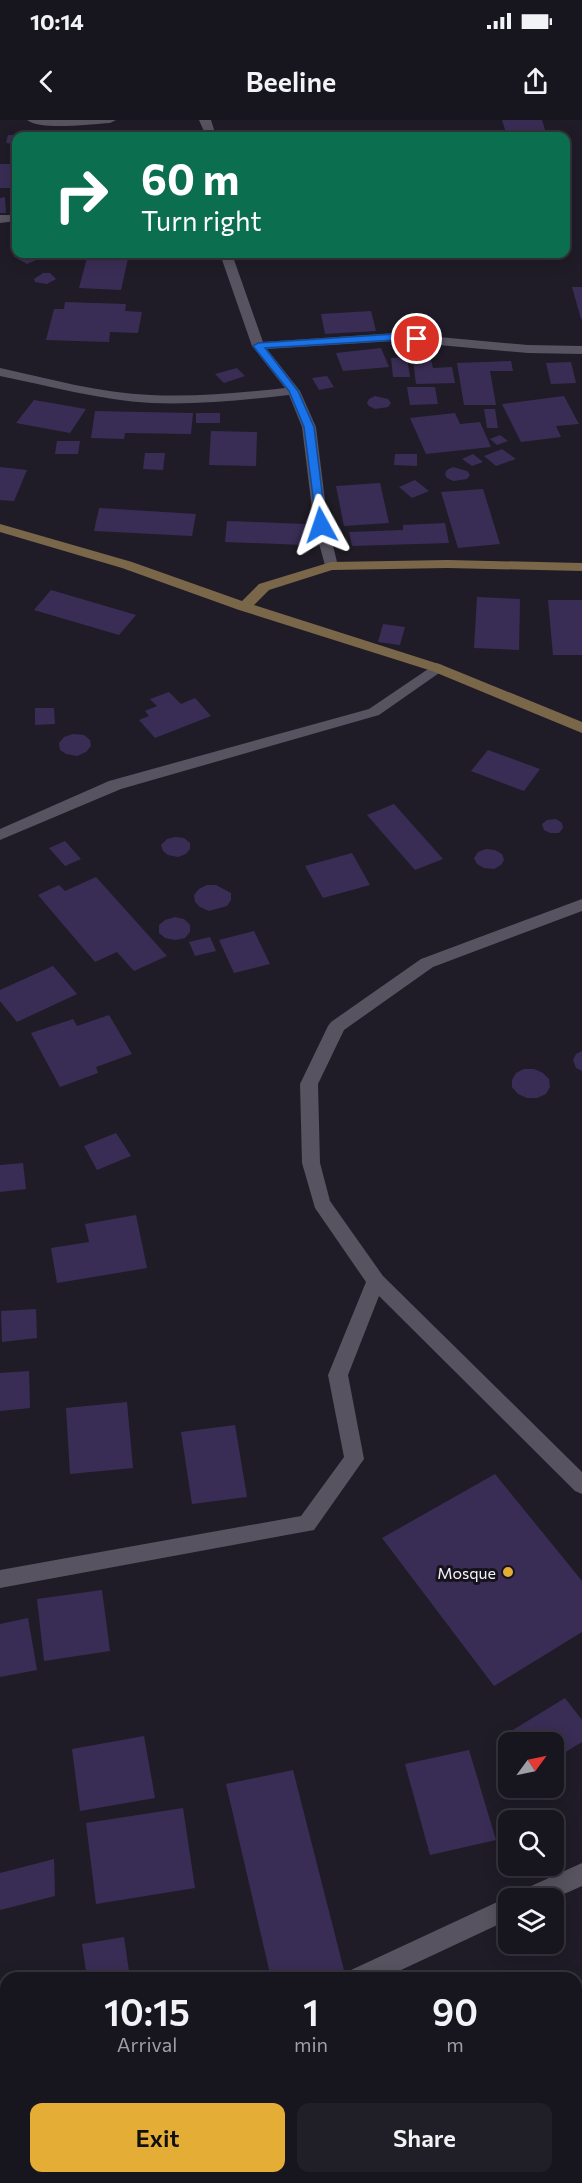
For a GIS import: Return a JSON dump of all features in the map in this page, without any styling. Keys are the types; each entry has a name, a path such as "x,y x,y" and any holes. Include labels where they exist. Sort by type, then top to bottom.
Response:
{"street":[{"path":"33,120 55,122 110,120"},
{"path":"52,132 55,122"},
{"path":"227,258 258,346 294,391 309,427 321,525 331,566"},
{"path":"258,346 395,337 528,349 582,350"},
{"path":"0,372 122,396 151,399 194,399 294,391"},
{"path":"0,528 127,565 244,607 437,668 582,728"},
{"path":"244,607 264,587 331,566 448,564 582,567"},
{"path":"0,835 115,785 374,712 437,668"},
{"path":"582,905 427,963 337,1026 309,1084 311,1163 321,1203 376,1281 582,1485"},
{"path":"0,1579 307,1524 354,1459 338,1375 376,1281"},
{"path":"558,1888 579,1880"},
{"path":"372,1972 498,1913"}],"building":[{"path":"502,120 542,120 546,132 506,132"},
{"path":"241,131 269,132 241,132"},
{"path":"8,135 12,135 12,144 6,143"},
{"path":"0,164 12,164 12,188 0,188"},
{"path":"5,197 6,213 0,213 0,198"},
{"path":"16,258 41,258 27,264"},
{"path":"87,258 128,258 121,290 79,288"},
{"path":"43,273 50,273 56,279 47,284 35,282 34,279"},
{"path":"572,287 582,287 582,319 581,319"},
{"path":"65,302 126,304 125,311 142,312 138,333 110,332 109,342 46,340 54,309 64,309"},
{"path":"371,311 376,331 325,334 321,314"},
{"path":"381,348 389,367 343,371 336,353"},
{"path":"407,357 410,377 393,377 391,358"},
{"path":"413,360 431,360 433,368 452,367 455,383 416,384"},
{"path":"511,361 513,371 490,371 496,405 464,405 457,363"},
{"path":"571,362 576,383 551,384 546,363"},
{"path":"237,368 245,376 224,383 215,374"},
{"path":"327,376 334,387 319,390 312,378"},
{"path":"407,387 435,387 438,404 410,405"},
{"path":"375,396 388,399 391,403 388,407 375,409 367,403"},
{"path":"564,396 579,424 556,426 561,437 521,442 502,404"},
{"path":"34,400 86,409 70,433 16,423"},
{"path":"484,409 495,409 498,428 487,428"},
{"path":"95,411 193,413 191,434 125,433 124,439 91,438"},
{"path":"196,413 220,413 220,423 196,423"},
{"path":"455,413 460,424 480,422 491,447 426,454 410,418"},
{"path":"211,431 257,432 256,466 209,465"},
{"path":"500,435 508,441 497,445 490,439"},
{"path":"57,441 80,441 78,454 55,454"},
{"path":"502,449 516,459 496,466 484,456"},
{"path":"145,453 165,453 163,470 143,469"},
{"path":"395,454 417,454 417,466 394,465"},
{"path":"473,454 483,462 472,466 462,459"},
{"path":"0,467 27,470 14,501 0,500"},
{"path":"453,467 467,471 470,475 467,479 453,481 445,474"},
{"path":"415,480 429,491 412,498 399,487"},
{"path":"380,483 389,523 344,526 336,486"},
{"path":"483,489 500,544 458,548 441,492"},
{"path":"99,508 196,514 192,536 94,531"},
{"path":"227,521 306,524 304,545 225,542"},
{"path":"445,523 449,543 352,546 349,532 403,530 403,525"},
{"path":"51,590 136,615 119,635 34,610"},
{"path":"477,597 520,599 519,650 474,648"},
{"path":"548,600 582,600 582,655 553,655"},
{"path":"383,624 405,627 400,645 378,642"},
{"path":"169,692 181,704 195,698 211,716 155,738 139,720 149,716 145,711 157,706 150,699"},
{"path":"35,708 54,708 55,724 35,725"},
{"path":"73,734 84,735 90,740 91,746 86,752 77,756 60,750 59,743 64,737"},
{"path":"488,750 540,769 524,791 471,771"},
{"path":"394,804 443,859 415,870 367,815"},
{"path":"556,819 562,823 563,828 559,833 544,830 542,824 547,820"},
{"path":"184,838 190,843 190,849 186,854 178,857 168,855 163,851 161,845 167,839"},
{"path":"65,841 81,859 65,866 49,848"},
{"path":"486,849 502,854 504,860 501,865 494,869 484,868 477,864 474,858 478,852"},
{"path":"352,853 370,885 323,898 305,866"},
{"path":"96,877 167,956 134,971 117,952 95,962 38,895 59,885 65,891"},
{"path":"207,885 216,885 231,893 231,900 227,906 209,911 195,902 194,895"},
{"path":"175,917 184,919 190,925 190,932 185,938 175,940 165,938 159,933 159,925"},
{"path":"254,931 270,964 234,973 219,940"},
{"path":"210,937 216,951 195,956 189,942"},
{"path":"53,966 77,994 17,1022 0,1001 0,990"},
{"path":"109,1015 132,1054 96,1067 98,1073 60,1087 31,1033 73,1019 77,1026"},
{"path":"582,1051 582,1071 576,1068 573,1060 576,1054"},
{"path":"524,1069 534,1069 549,1079 550,1087 546,1094 537,1098 527,1098 518,1094 512,1087 512,1080 516,1073"},
{"path":"116,1133 131,1156 97,1170 84,1146"},
{"path":"23,1163 26,1189 0,1192 0,1165"},
{"path":"136,1215 147,1268 57,1283 51,1248 89,1242 85,1224"},
{"path":"36,1309 37,1338 2,1342 1,1311"},
{"path":"29,1371 30,1408 0,1411 0,1373"},
{"path":"127,1402 133,1468 70,1474 66,1408"},
{"path":"235,1425 247,1497 192,1504 181,1432"},
{"path":"495,1474 582,1581 582,1632 494,1686 382,1538"},
{"path":"102,1590 110,1651 44,1661 37,1599"},
{"path":"28,1618 37,1670 0,1677 0,1624"},
{"path":"565,1698 582,1720 582,1742 564,1753 564,1732 509,1732"},
{"path":"144,1736 155,1798 80,1811 72,1749"},
{"path":"469,1750 496,1840 430,1855 405,1764"},
{"path":"293,1770 344,1972 270,1972 226,1784"},
{"path":"183,1808 195,1888 96,1904 86,1823"},
{"path":"54,1859 55,1896 0,1910 0,1873"},
{"path":"124,1937 129,1972 86,1972 82,1944"}],"place":[{"name":"Mosque","path":"508,1572"}],"route":[{"path":"321,525 316,469 309,427 294,391 258,346 395,337 417,339"}]}
